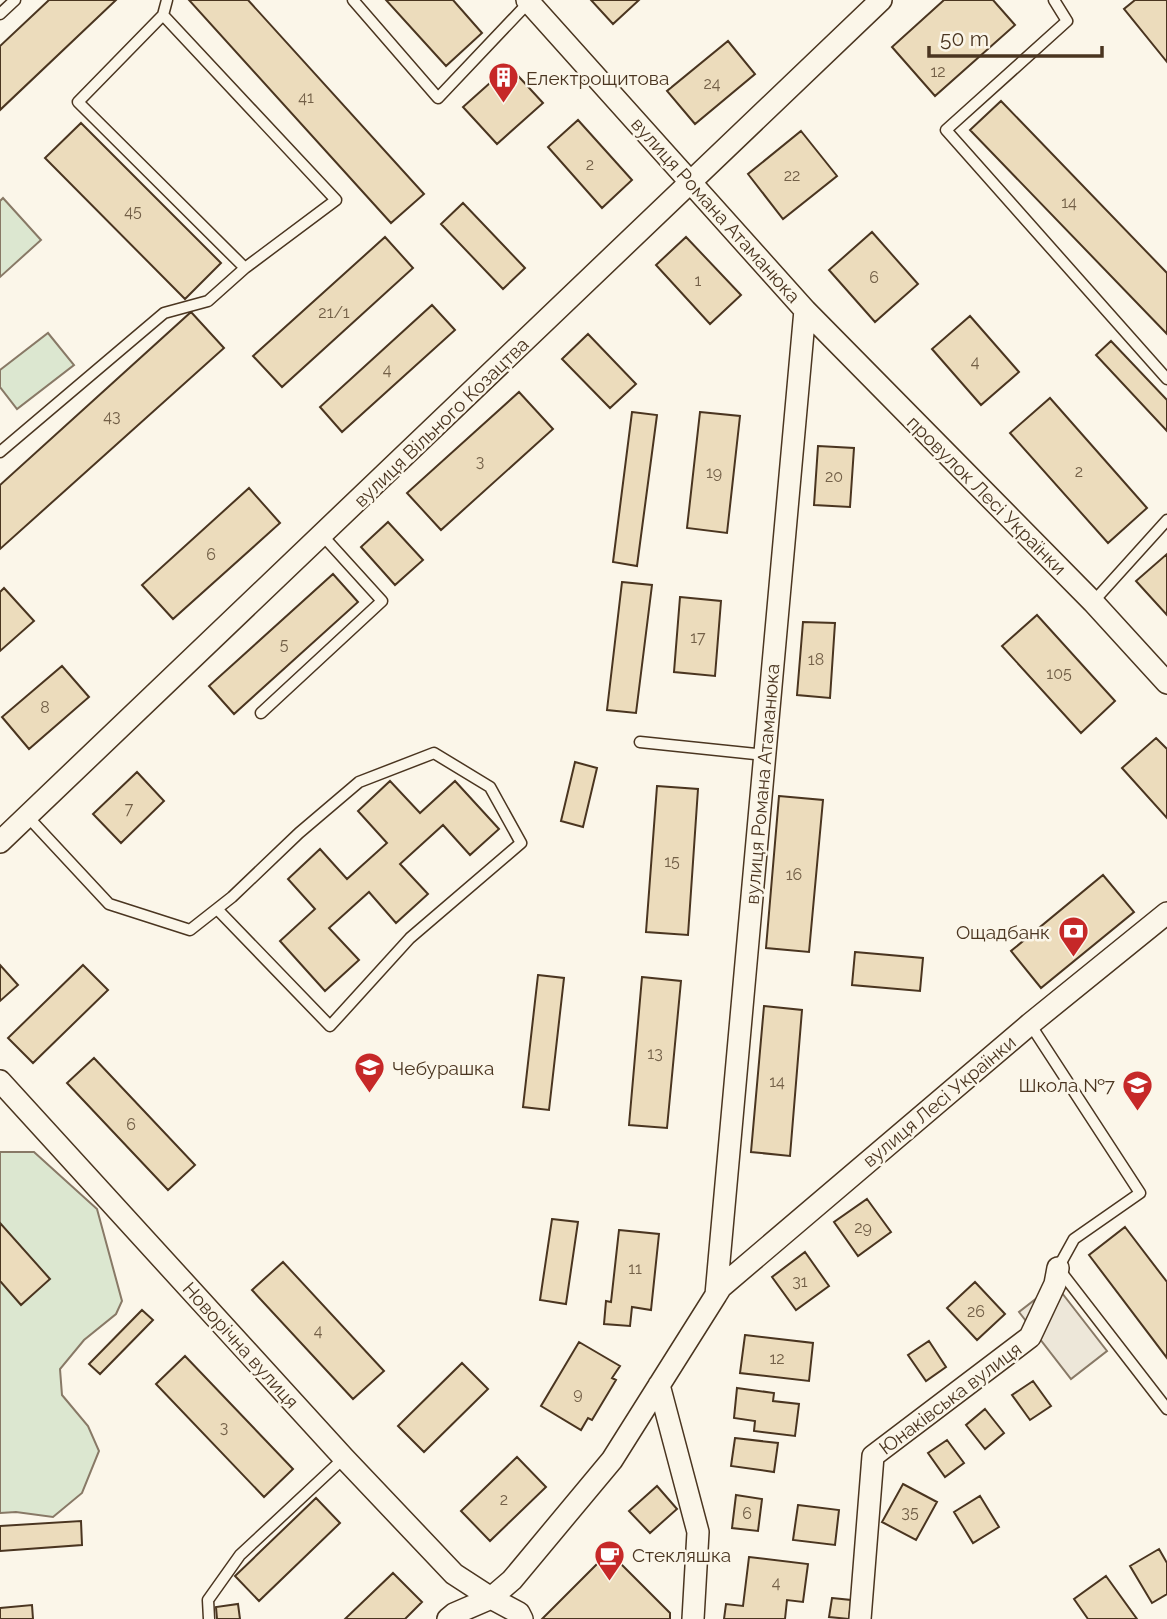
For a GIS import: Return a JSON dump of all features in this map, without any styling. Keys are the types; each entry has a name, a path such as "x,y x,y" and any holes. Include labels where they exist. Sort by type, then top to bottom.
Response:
{"street":[{"name":"вулиця Вільного Козацтва","path":"0,842 881,0"},
{"name":"вулиця Романа Атаманюка","path":"448,1619 491,1598 512,1580 612,1460 716,1295 805,310 528,1"},
{"name":"провулок Лесі Українки","path":"805,310 1093,602 1167,682"},
{"name":"вулиця Лесі Українки","path":"716,1295 721,1287 1030,1024 1167,913"},
{"name":"Новорічна вулиця","path":"0,1082 344,1458 454,1574 491,1598"},
{"name":"Юнаківська вулиця","path":"860,1619 873,1456 1030,1336 1055,1284 1058,1268"},
{"path":"659,1385 698,1532 692,1619"},
{"path":"491,1598 519,1613 523,1619"}],"lane":[{"path":"0,14 15,0"},
{"path":"167,0 163,15 78,102 245,268"},
{"path":"353,0 438,98 528,1"},
{"path":"1054,0 1067,21 946,130 1167,379"},
{"path":"0,452 164,313 208,301 245,268 336,200 163,15"},
{"path":"1093,602 1167,520"},
{"path":"261,713 382,601 323,536"},
{"path":"640,742 765,755"},
{"path":"28,817 109,904 190,930 359,782 434,753 489,787 521,843 410,938 330,1026 217,909"},
{"path":"1030,1024 1139,1193 1074,1239 1058,1268 1167,1409"},
{"path":"209,1619 208,1600 240,1555 344,1458"}],"green space":[{"path":"3,198 41,240 0,277 0,201"},
{"path":"48,333 74,365 17,409 0,387 0,370"},
{"path":"0,1152 34,1152 97,1209 122,1301 116,1314 84,1340 60,1369 62,1395 88,1426 99,1451 82,1493 53,1517 16,1512 0,1513"}],"shaded area":[{"path":"1055,1284 1107,1351 1071,1379 1019,1312"}],"building":[{"path":"49,0 116,0 0,110 0,46"},
{"path":"189,0 248,0 424,194 391,223"},
{"path":"386,0 453,0 482,33 446,66"},
{"path":"591,0 639,0 613,24"},
{"path":"944,0 993,0 1015,25 935,96 892,47"},
{"path":"1135,0 1167,0 1167,62 1124,9"},
{"path":"728,41 755,74 695,124 667,91"},
{"name":"Електрощитова","path":"509,66 543,103 497,144 463,107"},
{"path":"1001,101 1167,273 1167,334 970,130"},
{"path":"578,120 632,180 602,208 548,147"},
{"path":"81,123 221,263 185,299 45,158"},
{"path":"801,131 837,176 783,219 748,174"},
{"path":"463,203 525,268 503,289 441,224"},
{"path":"872,232 918,284 875,322 829,270"},
{"path":"385,237 413,268 282,387 253,356"},
{"path":"686,237 741,295 710,324 656,265"},
{"path":"432,305 455,330 342,432 320,407"},
{"path":"191,312 224,348 0,549 0,485"},
{"path":"970,316 1019,372 981,405 932,349"},
{"path":"588,334 636,384 610,408 562,359"},
{"path":"1111,341 1167,400 1167,431 1096,355"},
{"path":"519,392 553,429 441,530 407,493"},
{"path":"1050,398 1147,508 1108,543 1010,433"},
{"path":"632,412 657,415 637,566 613,562"},
{"path":"700,412 740,416 727,533 687,528"},
{"path":"818,446 854,448 850,507 814,505"},
{"path":"249,488 280,523 173,619 142,585"},
{"path":"388,522 423,560 395,585 361,547"},
{"path":"1167,554 1167,615 1136,581"},
{"path":"333,574 358,602 234,714 209,686"},
{"path":"622,582 652,585 636,713 607,710"},
{"path":"4,588 34,621 0,651 0,592"},
{"path":"680,597 721,601 715,676 674,672"},
{"path":"1037,615 1115,701 1081,733 1002,646"},
{"path":"803,622 835,623 830,698 797,695"},
{"path":"62,666 89,697 29,749 2,717"},
{"path":"1156,738 1167,749 1167,818 1122,768"},
{"path":"575,762 597,768 583,827 561,821"},
{"path":"137,772 164,801 121,843 93,814"},
{"path":"390,781 420,813 455,781 499,829 470,855 443,825 400,864 428,894 396,923 369,892 329,928 359,960 325,991 280,941 315,909 288,879 320,849 347,879 387,843 358,811"},
{"path":"657,786 698,789 688,935 646,932"},
{"path":"779,796 823,800 809,952 766,948"},
{"path":"1103,875 1134,912 1041,988 1011,951"},
{"path":"855,952 923,958 920,991 852,985"},
{"path":"0,965 18,985 0,1001"},
{"path":"83,965 108,990 33,1063 8,1038"},
{"path":"538,975 564,978 549,1110 523,1107"},
{"path":"642,977 681,981 667,1128 629,1125"},
{"path":"764,1006 802,1010 790,1156 751,1152"},
{"path":"94,1058 195,1165 168,1190 67,1083"},
{"path":"867,1199 891,1232 858,1256 834,1222"},
{"path":"552,1219 578,1222 566,1304 540,1300"},
{"path":"0,1223 50,1279 21,1305 0,1281"},
{"path":"1125,1227 1167,1282 1167,1358 1089,1255"},
{"path":"619,1230 659,1234 651,1310 632,1307 630,1326 604,1324 606,1301 611,1302"},
{"path":"805,1252 829,1286 796,1310 772,1277"},
{"path":"283,1262 384,1371 353,1399 252,1290"},
{"path":"975,1282 1005,1314 977,1340 947,1308"},
{"path":"142,1310 153,1320 100,1374 89,1364"},
{"path":"745,1335 813,1343 809,1381 740,1373"},
{"path":"929,1341 946,1367 926,1381 908,1355"},
{"path":"579,1342 620,1366 612,1378 616,1380 592,1420 588,1418 581,1430 541,1406"},
{"path":"185,1356 293,1469 264,1497 156,1384"},
{"path":"462,1363 488,1389 424,1452 398,1426"},
{"path":"1033,1381 1051,1406 1030,1420 1012,1395"},
{"path":"737,1388 774,1393 773,1401 799,1404 795,1436 754,1431 755,1421 734,1418"},
{"path":"985,1409 1004,1433 985,1449 966,1425"},
{"path":"735,1438 778,1443 774,1472 731,1466"},
{"path":"947,1440 964,1463 945,1477 928,1453"},
{"path":"517,1457 546,1487 490,1541 461,1511"},
{"path":"903,1484 937,1502 916,1540 882,1522"},
{"path":"657,1486 677,1509 650,1533 629,1511"},
{"path":"736,1495 762,1499 758,1531 732,1528"},
{"path":"980,1496 999,1527 973,1543 954,1512"},
{"path":"316,1498 340,1523 259,1601 235,1576"},
{"path":"798,1505 839,1510 835,1545 793,1540"},
{"path":"81,1521 82,1545 0,1551 0,1526"},
{"path":"1159,1549 1167,1563 1167,1594 1152,1603 1130,1566"},
{"name":"Стекляшка","path":"609,1552 670,1613 670,1619 542,1619"},
{"path":"749,1557 808,1564 803,1602 787,1600 785,1619 724,1619 726,1604 743,1606"},
{"path":"393,1573 422,1602 405,1619 345,1619"},
{"path":"1106,1576 1137,1619 1088,1619 1074,1599"},
{"path":"832,1598 851,1600 849,1619 829,1617"},
{"path":"238,1604 240,1619 217,1619 216,1607"},
{"path":"32,1605 33,1619 0,1619 0,1608"}],"place":[{"name":"Електрощитова","path":"503,105"},
{"name":"Ощадбанк","path":"1073,959"},
{"name":"Чебурашка","path":"369,1095"},
{"name":"Школа №7","path":"1138,1112"},
{"name":"Стекляшка","path":"609,1582"}]}
